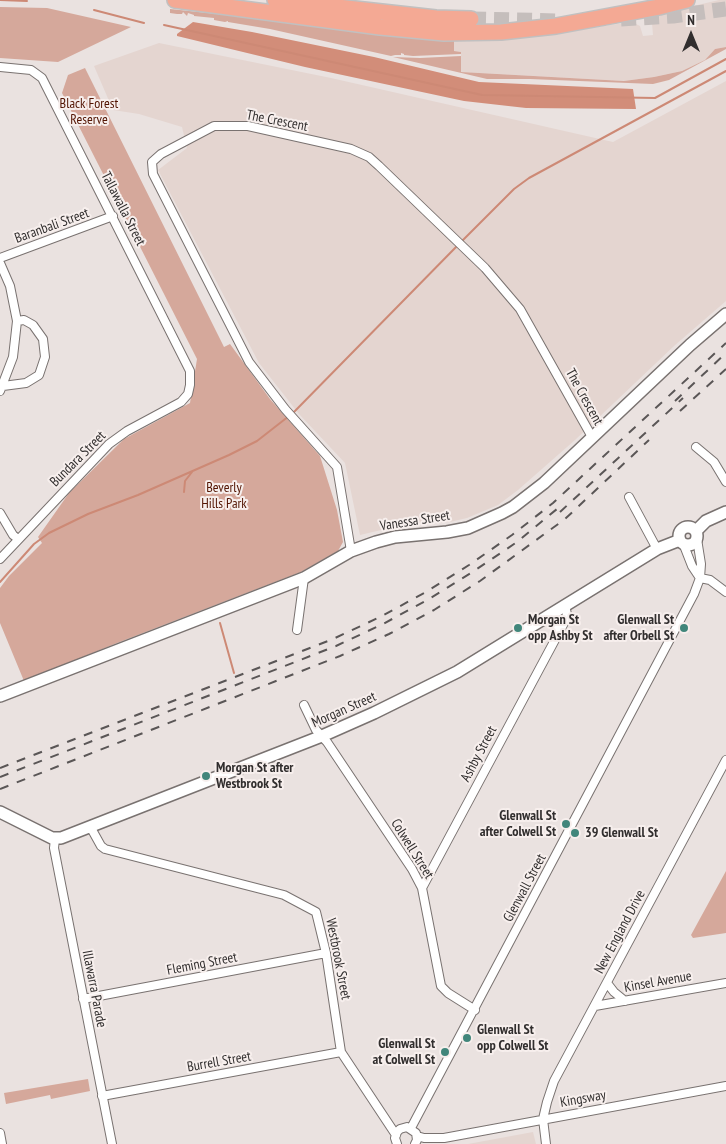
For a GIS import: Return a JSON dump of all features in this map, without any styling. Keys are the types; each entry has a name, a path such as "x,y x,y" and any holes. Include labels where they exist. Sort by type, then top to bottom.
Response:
{"highway":[{"path":"175,0 380,27 444,33 501,32 556,26 687,0"},
{"path":"275,0 436,18 471,19"}],"main road":[{"name":"Vanessa Street","path":"0,696 304,578 351,552 396,537 468,528 513,507 528,496 726,314"},
{"path":"696,535 706,521 726,512"},
{"name":"Morgan Street","path":"56,839 91,828 322,736 425,689 457,672 657,549 681,541 680,532 685,528 691,527 696,535"},
{"path":"0,812 56,839"}],"street":[{"name":"Tallawalla Street","path":"0,67 30,70 42,78 190,371 188,394"},
{"name":"The Crescent","path":"351,552 337,467 297,422 249,362 153,174 152,162 161,154 214,126 248,126 351,149 369,158 379,166 486,268 520,309 592,437"},
{"name":"Baranbali Street","path":"0,258 113,216"},
{"path":"0,263 10,286 17,320 14,357 1,388"},
{"path":"1,388 26,383 39,375 45,357 43,338 33,325 24,320 17,320"},
{"name":"Bundara Street","path":"0,559 108,444 127,431 181,402 188,394"},
{"path":"696,447 714,462 726,482"},
{"path":"628,497 657,549"},
{"path":"0,513 13,535 18,539"},
{"path":"696,535 701,564 700,578"},
{"path":"681,541 692,566 700,578 710,580 726,592"},
{"path":"297,630 304,578"},
{"name":"Glenwall Street","path":"411,1128 690,603 700,578"},
{"name":"Ashby Street","path":"422,888 559,633 566,618 565,606"},
{"path":"549,616 559,633"},
{"name":"Colwell Street","path":"304,704 316,730 327,742 412,869 422,888 442,986 448,993 475,1010"},
{"name":"New England Drive","path":"543,1119 546,1102 554,1081 726,760"},
{"name":"Westbrook Street","path":"91,828 101,846 105,849 284,896 316,912 326,953 341,1052 388,1122 396,1128 397,1136"},
{"name":"Illawarra Parade","path":"56,839 54,848 112,1144"},
{"name":"Fleming Street","path":"83,999 326,953"},
{"path":"607,983 614,992 625,1000"},
{"name":"Kinsel Avenue","path":"595,1006 726,983"},
{"name":"Burrell Street","path":"102,1096 341,1052"},
{"name":"Kingsway","path":"416,1140 444,1138 726,1086"},
{"path":"543,1119 546,1144"},
{"path":"388,1144 411,1128 416,1140"},
{"path":"0,1133 2,1144"},
{"name":"Kingsway","path":"431,1144 444,1138"}],"shaded area":[{"path":"726,0 726,47 715,49 705,60 682,71 654,77 624,81 461,72 461,52 454,51 454,39 522,37 632,22 640,26 643,36 653,35 652,23 655,15"},
{"path":"193,22 374,57 479,82 633,89 636,109 526,108 464,101 305,67 177,36 177,34"},
{"path":"159,43 331,78 613,142 726,81 726,301 674,346 575,440 498,505 467,518 450,522 407,524 360,535 345,463 299,414 259,363 158,170 187,148 182,127 139,114 113,110 94,66"},
{"path":"533,1132 536,1144 468,1144"}],"green space":[{"path":"0,7 47,8 131,27 58,62 0,58"},
{"path":"170,9 454,39 454,51 461,52 461,54 413,56 401,53 401,55 391,56 270,29 214,20 214,18 194,16 188,13 187,16 183,12 182,14 170,13"},
{"path":"726,47 726,49 669,80 653,84 487,79 393,57 461,56 461,72 624,81 682,71 705,60 715,49"},
{"name":"Beverly Hills Park","path":"85,68 224,347 230,344 270,399 320,456 337,510 343,542 338,551 301,572 24,681 0,623 0,588 9,576 42,543 38,537 69,493 124,439 190,403 197,359 62,93 68,75"},
{"path":"726,871 726,933 693,938 691,935"},
{"path":"88,1079 90,1091 51,1099 50,1095 6,1104 4,1093"}],"waterway":[{"path":"0,0 27,1"},
{"path":"94,10 144,23"},
{"path":"164,25 482,95 655,98 726,59"},
{"path":"461,242 514,189 529,178 726,71"},
{"path":"293,413 458,245"},
{"path":"0,582 34,544 49,533 88,514 138,495 229,455 257,441 289,416"},
{"path":"184,492 185,481 192,472"},
{"path":"220,623 234,673"}],"tunnel":[{"path":"621,19 673,16 726,9"},
{"path":"471,19 560,21"}],"railway":[{"path":"0,768 333,639 380,617 426,592 512,535 553,503 726,343"},
{"path":"675,401 726,353"},
{"path":"680,411 726,369"},
{"path":"560,512 683,398"},
{"path":"0,789 340,656 389,634 434,610 480,581 565,519 649,440"},
{"path":"0,777 336,646 383,624 429,599 474,571 517,542 563,504"}],"place":[{"name":"Morgan St opp Ashby St","path":"518,628"},
{"name":"Glenwall St after Orbell St","path":"684,628"},
{"name":"Morgan St after Westbrook St","path":"206,776"},
{"name":"Glenwall St after Colwell St","path":"566,824"},
{"name":"39 Glenwall St","path":"575,833"},
{"name":"Glenwall St opp Colwell St","path":"467,1038"},
{"name":"Glenwall St at Colwell St","path":"445,1052"}],"park label":[{"name":"Black Forest Reserve","path":"89,112"}]}
